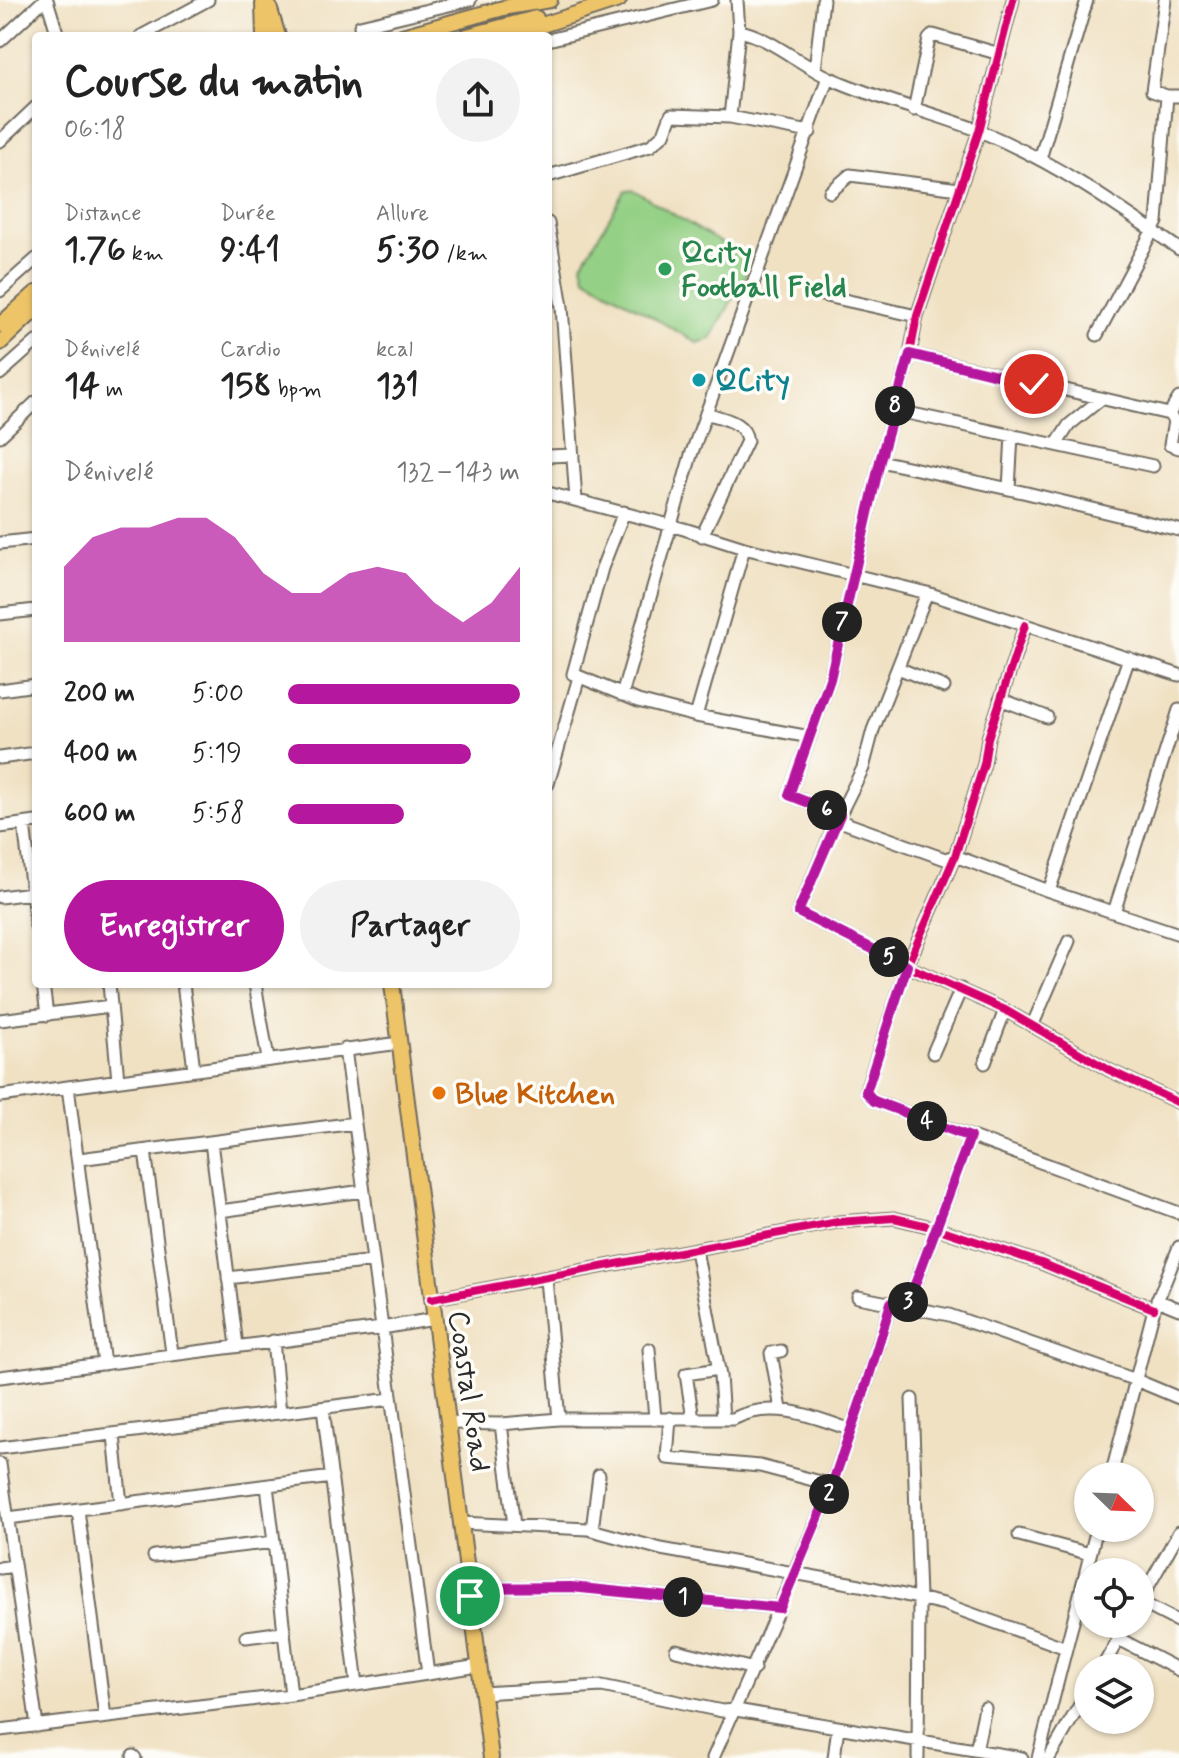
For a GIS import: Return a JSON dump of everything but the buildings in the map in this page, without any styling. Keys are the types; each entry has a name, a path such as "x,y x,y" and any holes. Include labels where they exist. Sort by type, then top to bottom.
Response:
{"main road":[{"path":"265,0 274,32"},
{"path":"416,32 507,7 550,0"},
{"path":"439,32 560,0"},
{"path":"519,32 619,0"},
{"path":"482,32 536,18 572,13"},
{"path":"0,325 32,297"},
{"path":"0,343 32,313"},
{"name":"Coastal Road","path":"393,988 491,1758"}],"street":[{"path":"0,41 45,0 57,32"},
{"path":"148,32 208,0"},
{"path":"362,31 450,3 470,0"},
{"path":"552,39 712,0"},
{"path":"730,117 739,31 737,0"},
{"path":"815,70 823,0"},
{"path":"1013,0 979,131 917,316 830,679 789,795 945,859 955,856 1179,934"},
{"path":"1040,159 1087,0"},
{"path":"1097,335 1157,222 1173,96 1152,91 1165,0"},
{"path":"739,31 828,77 979,131 1040,159 1088,185 1179,249"},
{"path":"914,110 929,39 933,35 1000,54"},
{"path":"622,695 670,525 706,413 828,77"},
{"path":"0,141 32,111"},
{"path":"552,175 650,146 664,134 671,115 730,117 810,132"},
{"path":"830,192 850,175 959,189"},
{"path":"552,230 557,238 576,500"},
{"path":"0,291 32,263"},
{"path":"817,294 917,316"},
{"path":"0,374 32,346"},
{"path":"910,354 1169,414 1174,421 1170,445 1179,448"},
{"path":"1169,414 1179,398"},
{"path":"1056,445 1069,425 1101,399"},
{"path":"0,436 32,406"},
{"path":"894,410 1153,466"},
{"path":"702,536 747,441 746,431 741,425 706,413"},
{"path":"1009,489 1012,435"},
{"path":"552,456 573,455"},
{"path":"880,461 1179,530"},
{"path":"552,494 744,548 927,593 1179,675"},
{"path":"624,512 602,568 573,674 622,695 696,716 810,737"},
{"path":"0,543 32,539"},
{"path":"696,716 744,548"},
{"path":"927,593 873,730 863,768 798,912 1033,1024 1109,1070 1178,1098"},
{"path":"0,614 32,610"},
{"path":"1025,625 988,738 984,764 955,856 907,966 866,1092 874,1101 1179,1213"},
{"path":"1049,891 1129,658"},
{"path":"898,668 944,687"},
{"path":"552,770 579,677"},
{"path":"0,690 32,686"},
{"path":"1000,699 1047,717"},
{"path":"1114,912 1179,710"},
{"path":"0,758 32,754"},
{"path":"0,827 30,823 32,893 0,897"},
{"path":"1033,1024 1069,941"},
{"path":"44,988 47,1015"},
{"path":"109,988 118,1080"},
{"path":"184,988 194,1069"},
{"path":"256,988 268,1059"},
{"path":"933,1053 961,989"},
{"path":"0,1020 111,1006"},
{"path":"985,1063 1005,1010"},
{"path":"0,1096 400,1043"},
{"path":"345,1049 428,1674"},
{"path":"68,1087 104,1364"},
{"path":"79,1159 355,1123"},
{"path":"907,1306 970,1137"},
{"path":"211,1142 237,1346"},
{"path":"145,1151 172,1353"},
{"path":"220,1211 363,1191"},
{"path":"431,1299 838,1222 894,1218 936,1228 1156,1304 1179,1309"},
{"path":"1115,1462 1156,1304 1179,1247"},
{"path":"696,1250 719,1369 723,1419"},
{"path":"228,1278 373,1261"},
{"path":"546,1279 559,1419"},
{"path":"858,1297 949,1315 1179,1398"},
{"path":"713,1758 832,1485 891,1303"},
{"path":"0,1377 434,1319"},
{"path":"273,1341 280,1413"},
{"path":"649,1349 655,1418"},
{"path":"781,1351 771,1353 781,1409"},
{"path":"693,1419 686,1374 719,1369"},
{"path":"0,1448 391,1399"},
{"path":"912,1399 919,1598 918,1758"},
{"path":"323,1408 357,1685"},
{"path":"450,1423 501,1424 559,1419 733,1419 745,1413 781,1409 851,1430"},
{"path":"670,1418 667,1458 760,1466 832,1485"},
{"path":"501,1424 514,1525"},
{"path":"114,1435 121,1504"},
{"path":"0,1464 37,1726"},
{"path":"592,1530 599,1475"},
{"path":"8,1518 332,1477"},
{"path":"267,1486 291,1695"},
{"path":"78,1510 105,1717"},
{"path":"460,1523 592,1530 661,1549 944,1604 1066,1648"},
{"path":"1154,1581 1174,1550 1179,1532"},
{"path":"1019,1535 1090,1554"},
{"path":"154,1556 274,1542"},
{"path":"1038,1758 1093,1542"},
{"path":"0,1568 14,1566"},
{"path":"469,1588 571,1587 780,1608"},
{"path":"1154,1609 1179,1622"},
{"path":"246,1637 284,1632"},
{"path":"1110,1654 1119,1639 1179,1670"},
{"path":"676,1650 754,1669"},
{"path":"0,1730 291,1695 479,1666"},
{"path":"482,1693 602,1686 722,1711 736,1710 1022,1758"},
{"path":"976,1750 985,1708"},
{"path":"1049,1758 1074,1715"},
{"path":"834,1758 838,1727"}],"green space":[{"path":"632,189 749,260 749,269 711,339 697,343 585,277 582,264 625,191"}],"cycle path":[{"path":"840,815 789,795 830,679 917,316 979,131 1013,0"},
{"path":"1025,625 988,738 984,764 955,856 907,966 1005,1010 1109,1070 1179,1103"},
{"path":"431,1299 838,1222 894,1218 936,1228 1041,1263 1154,1309"}],"place":[{"name":"Qcity Football Field","path":"665,269"},
{"name":"QCity","path":"699,380"},
{"name":"Blue Kitchen","path":"439,1093"}],"route":[{"path":"470,1596 469,1588 571,1587 780,1608 832,1485 891,1303 907,1306 970,1137 874,1101 866,1092 907,966 798,912 840,815 789,795 830,679 880,461 910,354 1034,384"}]}
